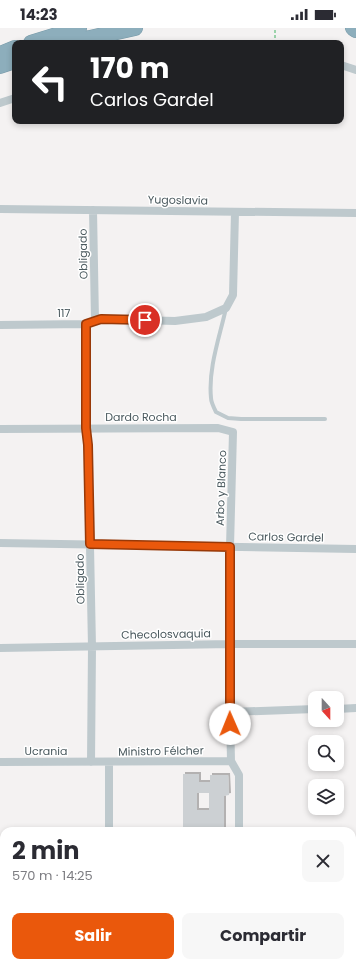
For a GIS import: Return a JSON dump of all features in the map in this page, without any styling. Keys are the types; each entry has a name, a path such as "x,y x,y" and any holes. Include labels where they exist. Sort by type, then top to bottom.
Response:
{"highway":[{"path":"41,40 79,28"},
{"path":"83,40 135,28"},
{"path":"0,54 12,49"},
{"path":"0,66 12,62"}],"street":[{"path":"344,66 356,70"},
{"path":"0,103 12,99"},
{"name":"Yugoslavia","path":"0,209 356,213"},
{"name":"Obligado","path":"93,210 95,321"},
{"path":"226,308 233,295 235,212"},
{"name":"117","path":"0,325 86,324 101,319 175,321 206,317 226,308"},
{"name":"Obligado","path":"86,324 86,428 88,445 92,647 91,762"},
{"name":"Dardo Rocha","path":"0,428 218,428 233,432"},
{"name":"Arbo y Blanco","path":"233,432 230,547 230,712 231,761 239,775 239,827"},
{"name":"Carlos Gardel","path":"0,543 356,549"},
{"name":"Checolosvaquia","path":"0,648 230,644 356,644"},
{"path":"344,709 356,708"},
{"path":"230,712 308,710"},
{"name":"Ministro Félcher","path":"91,762 231,761"},
{"name":"Ucrania","path":"0,762 91,762"},
{"path":"109,762 109,827"}],"lane":[{"path":"226,308 210,381 211,399 216,412 228,418 241,419 325,419"}],"path":[{"path":"275,28 275,40"}],"building":[{"path":"183,774 199,774 199,782 210,782 210,775 228,775 229,795 224,796 224,827 183,827","holes":["197,793 209,793 209,810 197,810"]}],"route":[{"path":"145,320 101,319 86,324 86,428 88,445 90,544 230,547 230,724"}]}
